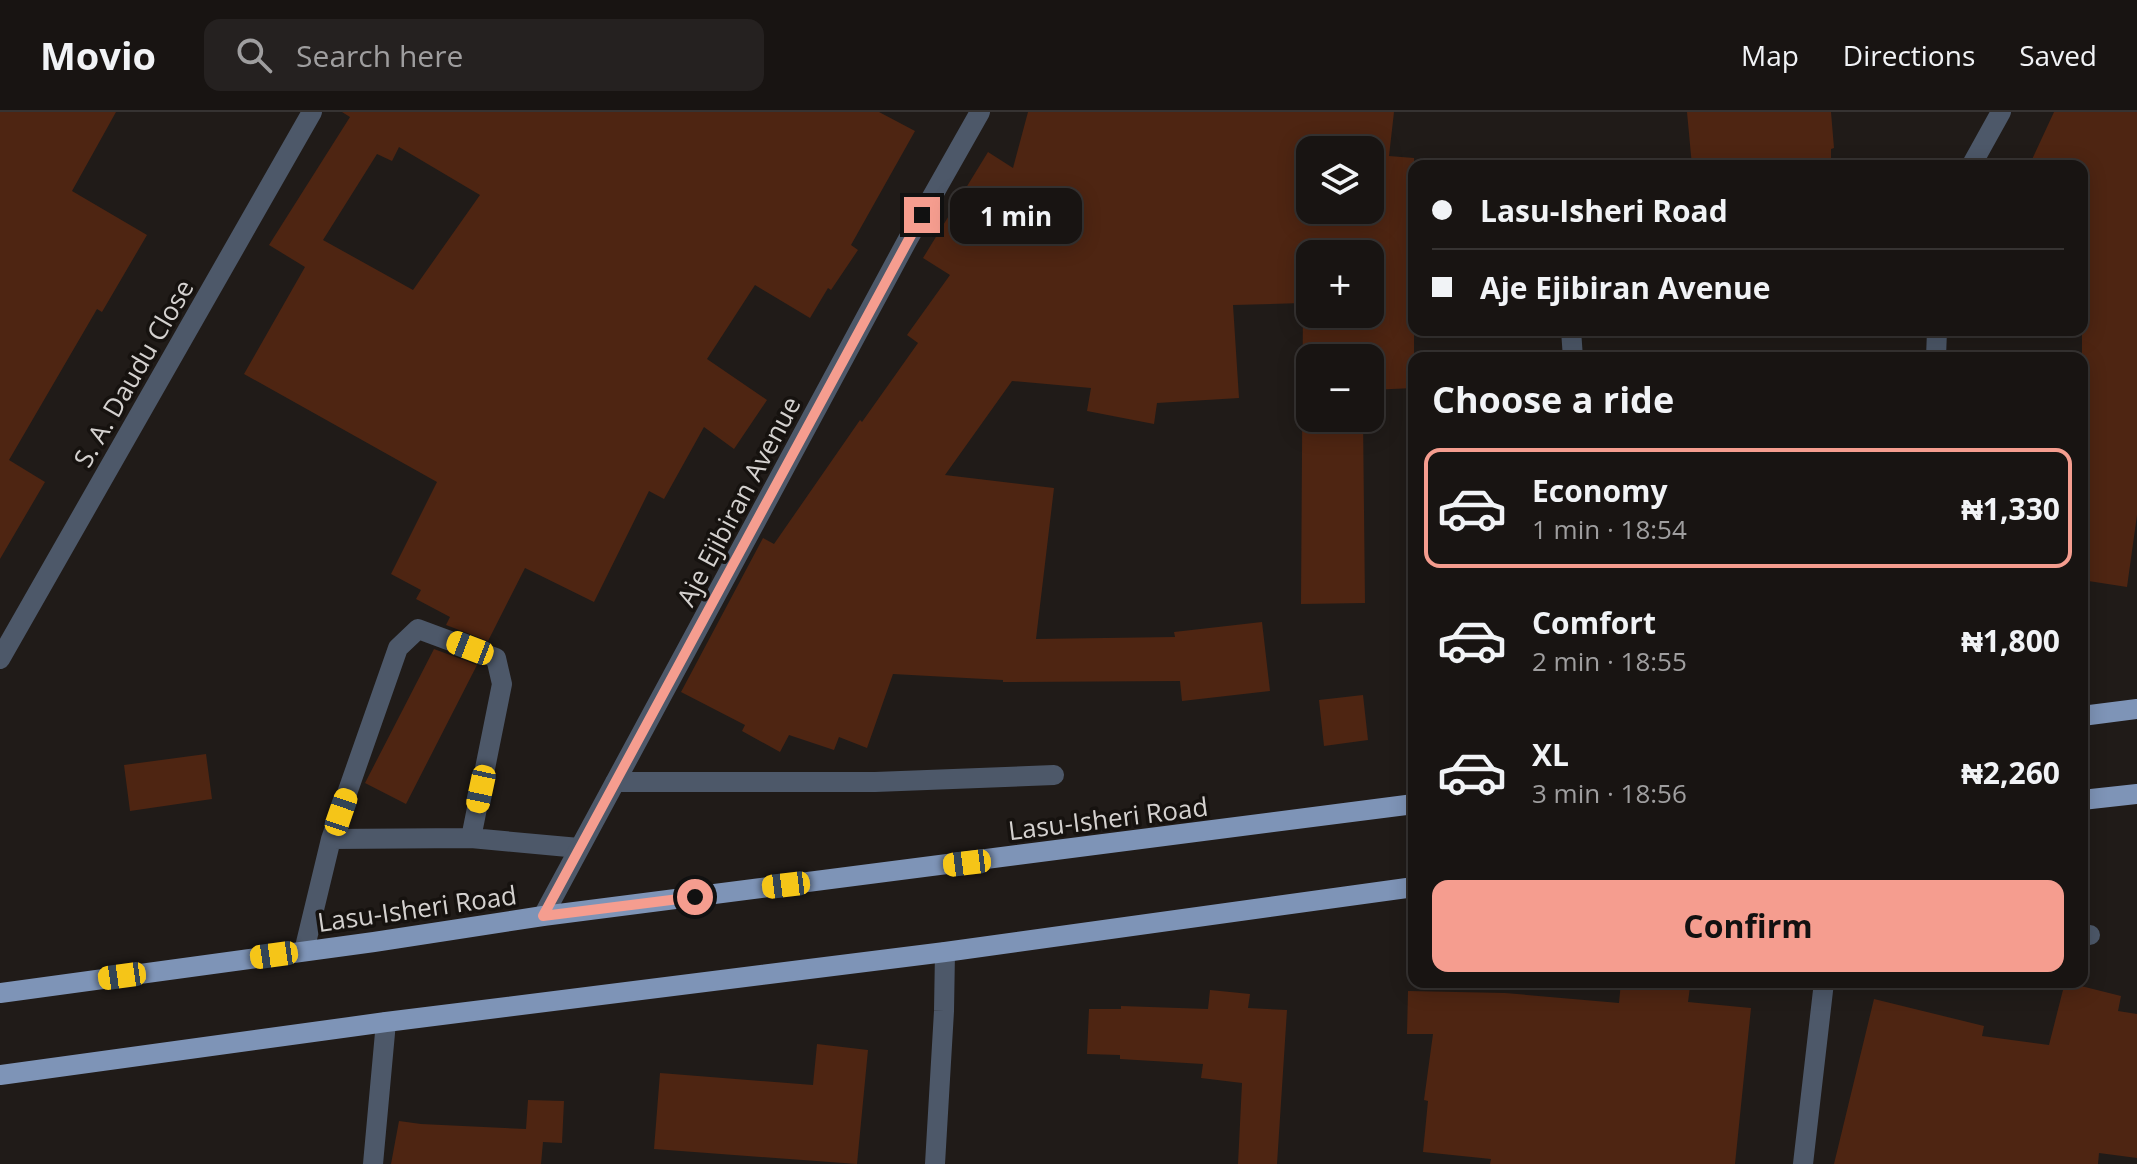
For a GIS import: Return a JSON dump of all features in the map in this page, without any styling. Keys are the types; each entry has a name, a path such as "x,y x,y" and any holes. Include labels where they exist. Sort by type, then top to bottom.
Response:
{"main road":[{"path":"2088,715 2137,709"},
{"path":"2088,799 2137,794"},
{"name":"Lasu-Isheri Road","path":"0,993 543,916 1408,805"},
{"path":"0,1075 386,1022 945,952 1408,888"}],"street":[{"name":"S. A. Daudu Close","path":"0,659 312,112"},
{"name":"Aje Ejibiran Avenue","path":"543,916 980,112"},
{"path":"1974,160 2001,112"},
{"path":"304,951 331,839 398,648 418,629 496,658 502,684 471,838"},
{"path":"615,782 875,782 1054,775"},
{"path":"331,839 471,838 579,848"},
{"path":"935,1164 945,952"},
{"path":"1803,1164 1823,988"},
{"path":"373,1164 386,1022"}],"building":[{"path":"0,112 116,112 72,191 147,235 102,312 97,309 9,460 45,482 0,559"},
{"path":"342,112 879,112 915,131 851,245 858,250 831,290 828,288 810,318 755,285 707,359 767,400 734,449 704,427 664,499 649,491 594,602 525,568 488,641 446,625 450,617 416,599 421,590 391,574 437,482 244,374 305,267 269,245 350,117","holes":["399,147 480,195 413,290 323,240 377,154 392,161"]},
{"path":"1028,112 1394,112 1389,156 1414,158 1408,160 1408,336 1414,336 1414,352 1408,352 1408,388 1384,389 1384,344 1303,344 1303,328 1384,328 1384,240 1296,240 1296,303 1233,305 1239,398 1157,403 1154,424 1087,411 1091,388 1012,381 945,475 1054,488 1036,639 1175,637 1174,632 1262,622 1270,691 1182,701 1180,681 1003,682 893,674 867,748 839,737 834,750 789,735 780,752 742,731 745,725 681,692 763,538 774,544 918,343 907,335 950,275 923,258 988,152 1013,168"},
{"path":"1687,112 1831,112 1834,148 1831,149 1831,160 1691,160"},
{"path":"2054,112 2137,112 2137,515 2127,587 2088,581 2088,352 2082,352 2082,336 2088,336 2088,160 2032,160"},
{"path":"1302,432 1363,432 1365,603 1301,604"},
{"path":"434,649 477,665 406,804 365,783"},
{"path":"1363,695 1368,740 1324,746 1319,700"},
{"path":"206,754 212,799 130,811 124,765"},
{"path":"1620,988 1690,988 1688,1002 1751,1008 1735,1164 1490,1164 1491,1159 1423,1152 1428,1101 1424,1100 1433,1034 1407,1034 1408,991 1505,993 1619,1003"},
{"path":"2063,988 2088,988 2121,996 2118,1011 2137,1014 2137,1158 2099,1153 2098,1164 1834,1164 1874,999 1984,1026 1982,1036 2049,1045"},
{"path":"1210,990 1250,994 1248,1008 1287,1010 1277,1164 1238,1164 1242,1083 1201,1078 1203,1064 1087,1054 1089,1009 1121,1009 1121,1006 1208,1009"},
{"path":"817,1044 868,1050 857,1164 654,1149 660,1073 813,1085"},
{"path":"528,1100 564,1101 562,1143 543,1142 541,1164 391,1164 399,1121 526,1129"}],"route":[{"path":"695,897 543,916 922,215"}]}
